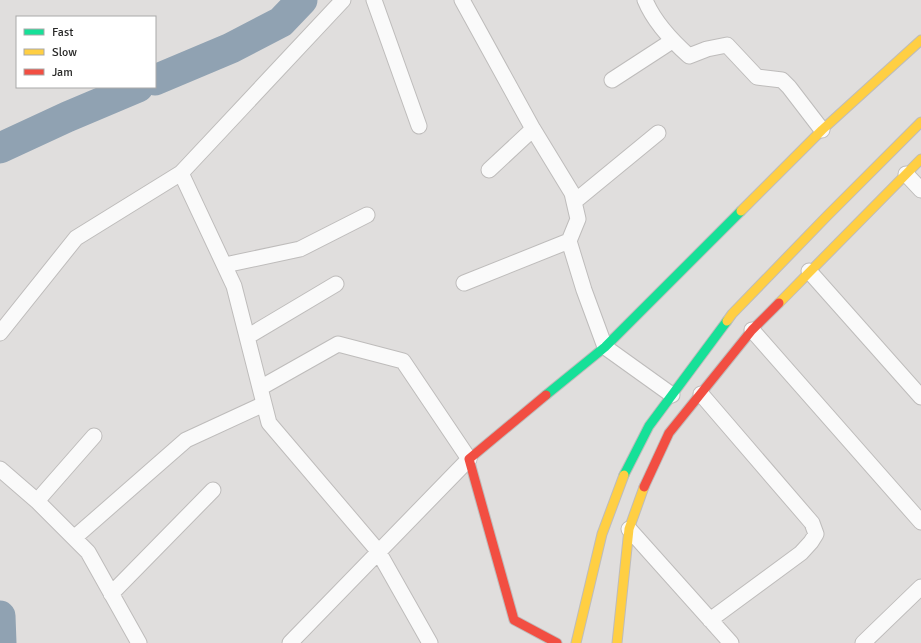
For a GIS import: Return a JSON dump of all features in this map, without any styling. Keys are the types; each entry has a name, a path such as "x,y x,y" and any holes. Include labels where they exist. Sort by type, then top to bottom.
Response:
{"main road":[{"path":"556,643 514,620 469,459 605,347 822,130 921,40"},
{"path":"576,643 602,534 625,471 649,426 672,395 697,373 716,347 732,314 921,122"},
{"path":"617,643 629,529 646,482 669,433 752,330 921,160"},
{"path":"716,347 725,355 732,356"},
{"path":"697,373 704,390"}],"street":[{"path":"0,334 76,238 181,173 343,0"},
{"path":"374,0 419,126"},
{"path":"462,0 533,129 572,193 578,219 569,240 584,290 605,347 672,395"},
{"path":"645,0 649,11 672,41 689,56 708,49 727,45 757,77 782,80 822,130"},
{"path":"612,80 672,41"},
{"path":"489,170 533,129"},
{"path":"574,202 658,133"},
{"path":"181,173 234,286 269,423 378,552 430,643"},
{"path":"906,174 921,190"},
{"path":"225,265 300,249 367,215"},
{"path":"464,283 569,240"},
{"path":"809,271 921,397"},
{"path":"247,337 336,284"},
{"path":"752,330 921,522"},
{"path":"260,388 338,344 403,361 469,459 290,643"},
{"path":"704,390 812,523 816,534 811,542 800,553 710,620"},
{"path":"74,538 186,440 264,404"},
{"path":"38,501 94,436"},
{"path":"0,469 38,501 88,552 139,643"},
{"path":"111,594 213,490"},
{"path":"629,529 731,643"},
{"path":"863,643 921,587"}],"waterway":[{"path":"156,80 231,48 281,22 302,0"},
{"path":"0,148 67,117 136,88"},
{"path":"0,616 1,643"}],"traffic: fast":[{"path":"546,395 605,347 741,211"},
{"path":"624,475 649,426 727,321"}],"traffic: slow":[{"path":"741,211 822,130 921,40"},
{"path":"727,321 732,314 827,216 921,122"},
{"path":"779,303 921,159"},
{"path":"576,643 602,534 624,475"},
{"path":"617,643 629,529 644,487"}],"traffic: jam":[{"path":"644,487 669,433 752,330 779,303"},
{"path":"546,395 469,459 514,620 557,643"}]}
